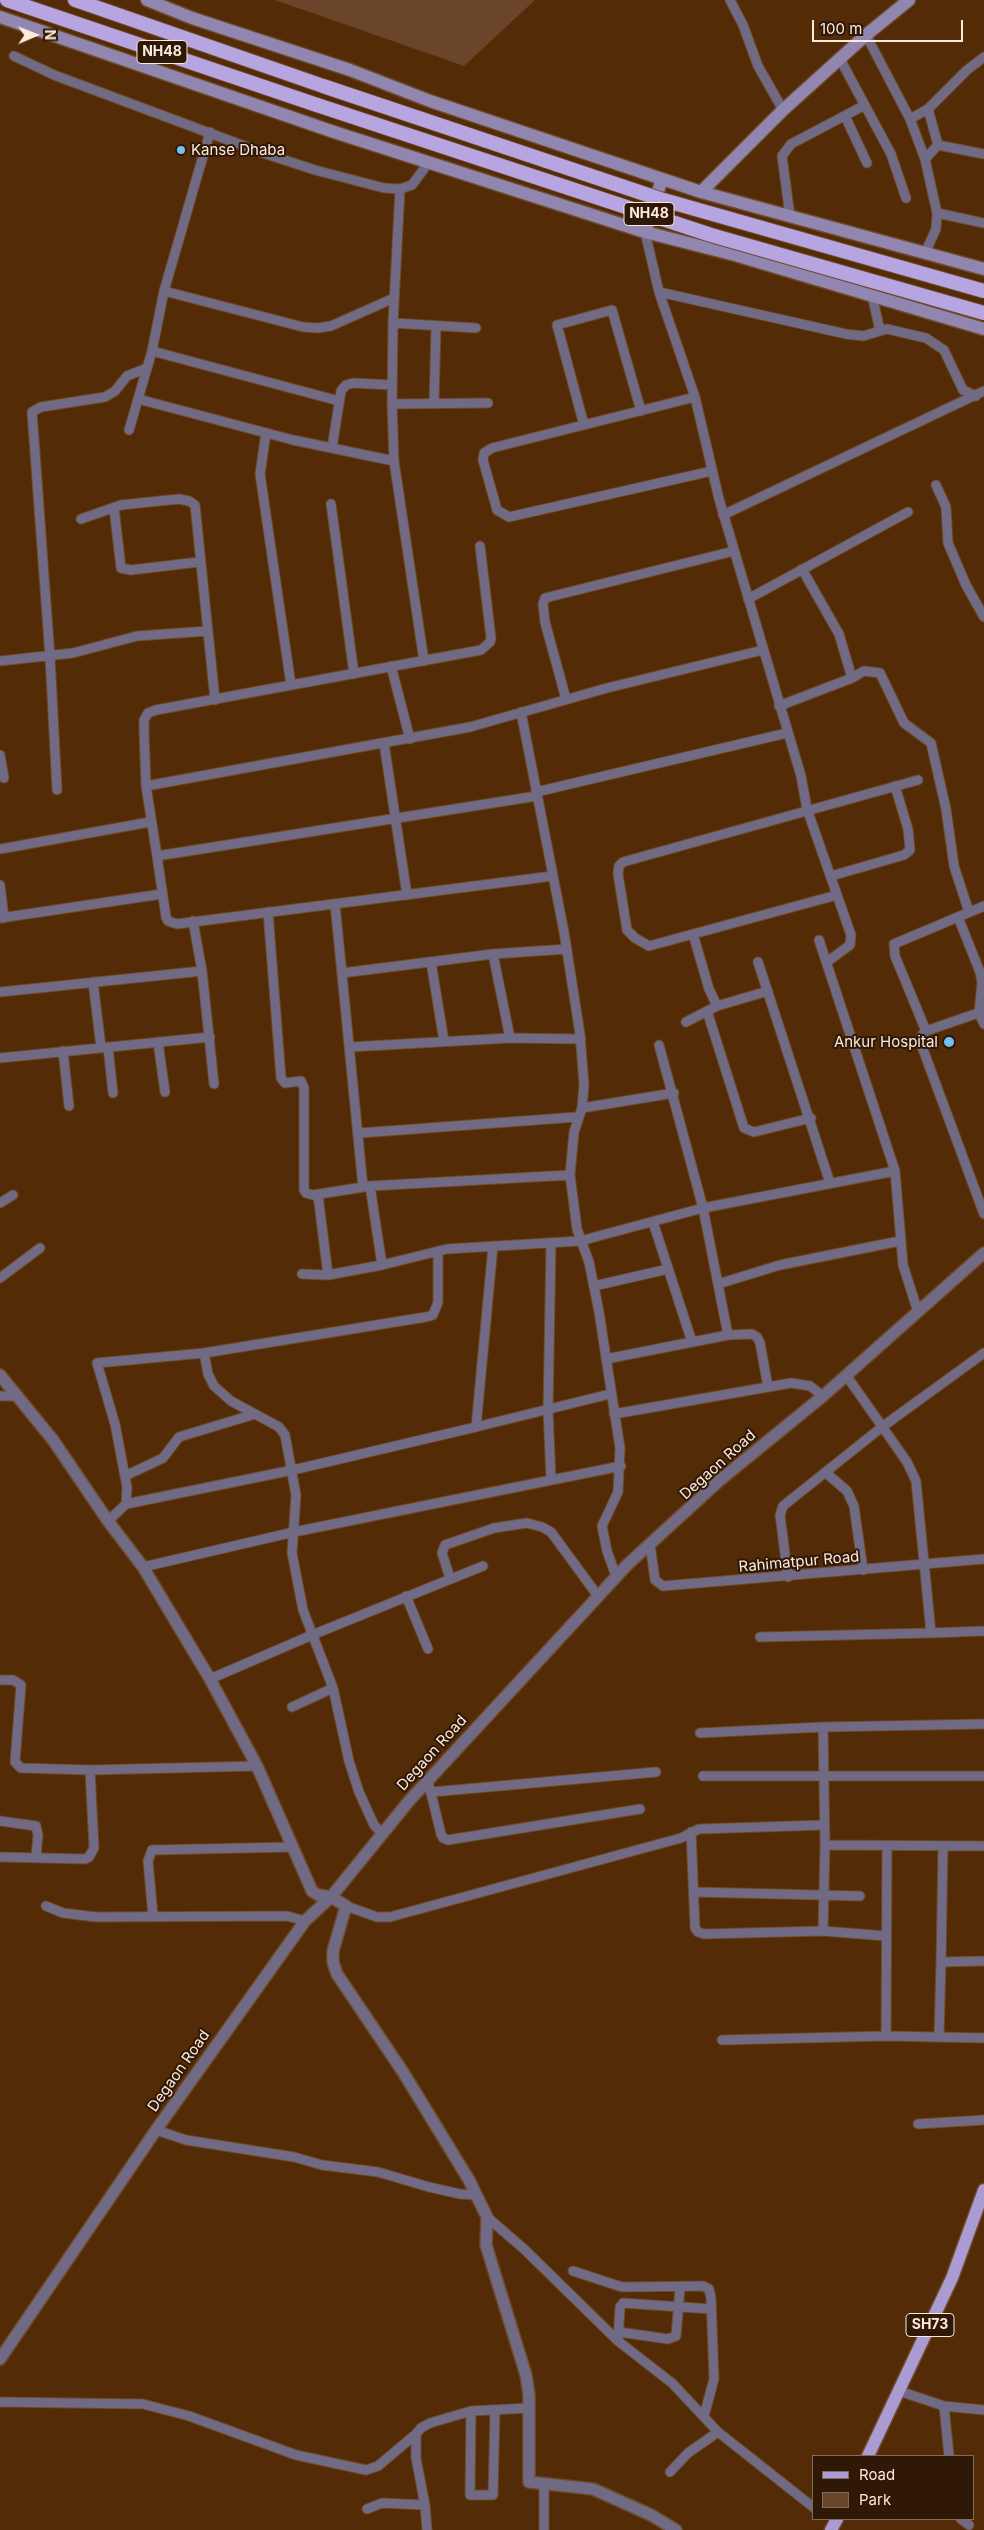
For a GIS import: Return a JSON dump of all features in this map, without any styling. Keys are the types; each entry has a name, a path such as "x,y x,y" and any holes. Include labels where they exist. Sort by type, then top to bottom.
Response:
{"highway":[{"name":"NH48","path":"7,0 711,235 984,313"},
{"name":"NH48","path":"77,0 323,86 660,199 984,291"}],"main road":[{"path":"147,0 192,18 701,192 925,254 984,268"},
{"path":"701,192 783,110 866,35 907,1"},
{"path":"0,17 334,132 645,232 872,295 984,329"},
{"path":"645,232 662,179"},
{"name":"SH73","path":"868,2455 952,2278 984,2190"}],"street":[{"path":"730,0 743,25 758,66 783,110"},
{"path":"866,35 910,119 925,159 937,213 936,229 925,254"},
{"path":"14,56 54,75 315,170 384,188 400,189 412,185 429,162"},
{"path":"910,119 928,109 967,70 984,57"},
{"path":"840,59 891,154 906,198"},
{"path":"790,216 782,156 791,144 865,105"},
{"path":"928,109 938,145"},
{"path":"845,116 867,163"},
{"path":"129,430 152,351 164,291 210,132"},
{"path":"925,159 938,145"},
{"path":"938,145 984,154"},
{"path":"400,189 393,323 392,404 394,461 424,661"},
{"path":"937,213 984,223"},
{"path":"645,232 659,292 695,397 724,515 801,776 808,809 851,942 846,950 827,962"},
{"path":"164,291 304,327 318,328 331,326 394,298"},
{"path":"659,292 846,334 863,336 880,331 897,330 935,342 944,350 963,390 976,396"},
{"path":"872,295 880,331"},
{"path":"584,425 557,325 612,310 641,410"},
{"path":"393,323 476,328"},
{"path":"434,404 436,326"},
{"path":"152,351 340,401"},
{"path":"57,790 50,657 32,412 41,407 105,397 115,391 127,376 147,368"},
{"path":"332,448 341,391 346,385 353,383 392,385"},
{"path":"724,515 984,391"},
{"path":"695,397 492,448 484,453 483,460 496,510 503,516 515,517 712,471"},
{"path":"138,399 266,433 394,461"},
{"path":"392,404 488,403"},
{"path":"266,433 260,474 291,686"},
{"path":"936,485 946,507 948,543 966,585 984,618"},
{"path":"82,519 114,508 179,499 189,501 195,505 197,512 199,562 215,700"},
{"path":"331,504 354,674"},
{"path":"114,508 121,568 131,570 199,562"},
{"path":"748,599 908,512"},
{"path":"480,546 490,642 480,650 148,713 144,720 146,786 162,894 168,921 176,924 553,876"},
{"path":"566,699 545,622 543,604 545,598 734,551"},
{"path":"802,570 839,634 852,678"},
{"path":"0,661 50,657 137,636 208,631"},
{"path":"146,786 470,727 566,699 763,650"},
{"path":"391,666 410,739"},
{"path":"779,706 852,678 864,671 880,673 904,723 931,744 946,809 954,866 969,912"},
{"path":"521,712 567,949 581,1039 584,1085 582,1108 577,1117 570,1174 580,1241 589,1262 594,1286 621,1466 618,1492 602,1526 603,1537 616,1576"},
{"path":"156,856 395,820 536,794 787,733"},
{"path":"384,743 407,895"},
{"path":"0,755 4,778"},
{"path":"837,895 649,946 635,938 627,930 618,874 619,866 623,862 808,809 918,780"},
{"path":"831,876 904,855 910,850 908,829 895,786"},
{"path":"0,849 150,822"},
{"path":"0,885 2,918 162,894"},
{"path":"335,904 360,1134 367,1186 382,1265"},
{"path":"926,1031 895,956 894,944 984,906"},
{"path":"268,912 281,1078 285,1083 301,1081 303,1083 304,1190 309,1195 367,1186 570,1174"},
{"path":"958,917 980,972 984,1024"},
{"path":"194,922 202,971 214,1084"},
{"path":"693,934 709,989 717,1006"},
{"path":"819,940 895,1171 900,1241 905,1273 918,1312"},
{"path":"342,973 493,954 567,949"},
{"path":"493,954 510,1038"},
{"path":"431,962 444,1041"},
{"path":"758,962 811,1118 830,1183"},
{"path":"0,992 202,971"},
{"path":"93,982 113,1093"},
{"path":"686,1022 717,1006 768,991"},
{"path":"707,1011 744,1128 754,1132 811,1118"},
{"path":"982,1012 926,1031 921,1036 920,1044 984,1214"},
{"path":"0,1058 210,1037"},
{"path":"350,1046 510,1038 581,1039"},
{"path":"158,1042 165,1092"},
{"path":"660,1045 703,1208 728,1336"},
{"path":"63,1051 69,1106"},
{"path":"582,1108 674,1093"},
{"path":"360,1134 577,1117"},
{"path":"302,1274 328,1275 438,1252 493,1246 580,1241 703,1208 895,1171"},
{"path":"318,1194 328,1275"},
{"path":"0,1203 13,1195"},
{"path":"653,1222 681,1302 692,1342"},
{"path":"718,1284 780,1266 900,1241"},
{"path":"551,1243 551,1361 548,1410 551,1480"},
{"path":"476,1427 493,1246"},
{"path":"0,1278 40,1248"},
{"path":"126,1504 125,1476 112,1407 97,1363 204,1353 433,1315 438,1302 438,1252"},
{"name":"Degaon Road","path":"0,2360 156,2130 305,1921 331,1897 383,1834 430,1786 616,1576 688,1512 720,1480 823,1396 984,1253"},
{"path":"594,1286 668,1269"},
{"path":"606,1359 746,1333 757,1336 768,1387"},
{"path":"204,1353 208,1374 214,1386 230,1401 279,1427 285,1435 293,1470 296,1505 292,1553 302,1610 333,1688 349,1762 359,1792 374,1825 383,1834"},
{"path":"788,1577 780,1510 882,1427 984,1353"},
{"path":"0,1375 53,1440 108,1521 143,1568 210,1679 256,1766 312,1890 318,1895 331,1897 346,1906 377,1917 390,1917 681,1838 691,1832 708,1828 824,1826"},
{"path":"846,1375 907,1462 916,1481 932,1633"},
{"path":"614,1414 768,1387 801,1384 810,1386 823,1396"},
{"path":"108,1521 126,1504 293,1470 610,1394"},
{"path":"0,1396 18,1396"},
{"path":"125,1476 163,1458 179,1437 255,1414"},
{"path":"143,1568 294,1532 621,1466"},
{"path":"825,1472 847,1491 854,1506 863,1570"},
{"path":"450,1578 442,1553 445,1545 494,1528 527,1523 542,1526 551,1532 598,1596"},
{"name":"Rahimatpur Road","path":"650,1544 654,1580 663,1586 984,1560"},
{"path":"210,1679 406,1596 483,1566"},
{"path":"406,1596 428,1648"},
{"path":"760,1637 984,1631"},
{"path":"0,1680 13,1680 21,1685 15,1762 17,1766 25,1769 90,1770 256,1766"},
{"path":"292,1707 333,1688"},
{"path":"700,1733 823,1727 984,1724"},
{"path":"823,1727 825,1775 823,1931"},
{"path":"0,1857 85,1859 92,1854 90,1770"},
{"path":"640,1809 448,1840 441,1834 430,1786 656,1772"},
{"path":"703,1776 984,1776"},
{"path":"0,1821 36,1826 38,1835 36,1857"},
{"path":"691,1832 695,1928 704,1934 823,1931 886,1936"},
{"path":"825,1845 984,1846"},
{"path":"886,1846 886,2036"},
{"path":"939,2036 943,1846"},
{"path":"153,1916 148,1861 152,1850 292,1847"},
{"path":"695,1892 860,1896"},
{"path":"46,1906 78,1915 287,1916 305,1921"},
{"path":"346,1906 333,1951 333,1962 337,1974 403,2072 476,2195 487,2217 666,2378 718,2432 812,2506"},
{"path":"941,1962 984,1962"},
{"path":"722,2040 886,2036 984,2038"},
{"path":"918,2124 984,2120"},
{"path":"156,2130 186,2140 294,2157 322,2165 378,2172 429,2187 460,2194 476,2195"},
{"path":"487,2217 486,2245 526,2375 530,2408 529,2482 593,2489 651,2515 676,2530"},
{"path":"573,2271 622,2286 680,2288 703,2286 711,2291 714,2379 704,2416"},
{"path":"618,2336 674,2338 678,2331 680,2288"},
{"path":"618,2336 620,2307 623,2303 711,2310"},
{"path":"899,2391 944,2406 984,2410"},
{"path":"0,2402 143,2404 189,2416 296,2455 366,2470 378,2466 430,2422 471,2411 530,2408"},
{"path":"944,2406 949,2455"},
{"path":"471,2411 470,2495 493,2495 495,2410"},
{"path":"670,2472 688,2453 718,2432"},
{"path":"416,2434 416,2458 425,2505 427,2530"},
{"path":"544,2483 544,2530"},
{"path":"367,2509 382,2503 425,2505"},
{"path":"962,2520 969,2525"}],"green space":[{"path":"275,0 535,0 464,66"}],"place":[{"name":"Kanse Dhaba","path":"181,150"},
{"name":"Ankur Hospital","path":"949,1042"}]}
